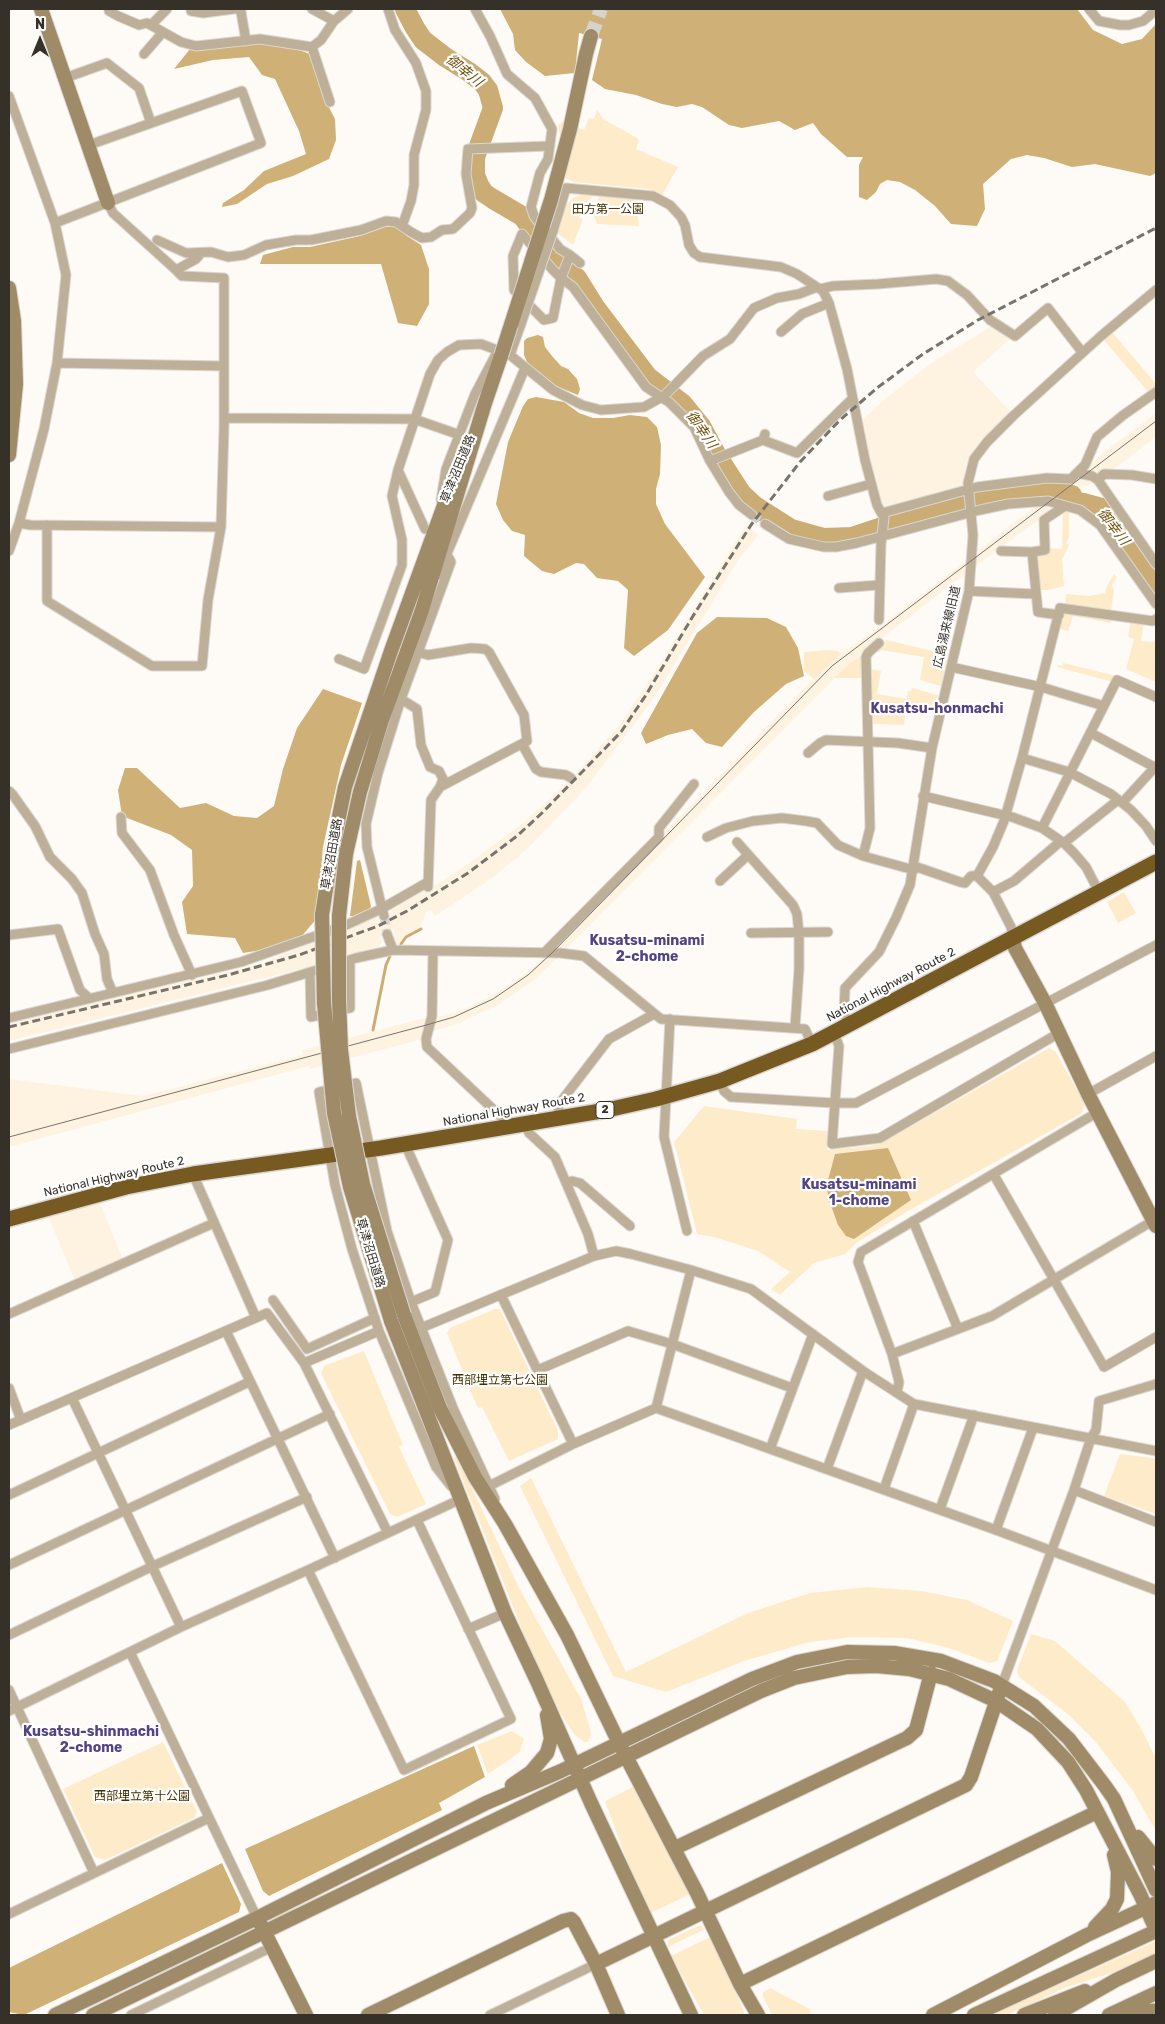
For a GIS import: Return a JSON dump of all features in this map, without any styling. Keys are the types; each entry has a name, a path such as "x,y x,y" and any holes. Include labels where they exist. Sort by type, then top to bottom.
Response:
{"highway":[{"name":"National Highway Route 2","path":"9,1219 126,1187 193,1174 405,1144 607,1110 666,1097 720,1081 812,1044 834,1033 1156,862"}],"street":[{"path":"40,9 113,214 182,276 224,278 224,418 221,527 208,600 202,666 152,666 47,601 46,525"},
{"path":"151,26 167,9"},
{"path":"191,11 204,13 236,9 242,12 246,41"},
{"path":"109,10 139,25 147,23 181,42 196,46 260,39 312,47 321,40 334,21 347,9"},
{"path":"388,9 395,30 416,63 426,91 426,110 414,155 414,184 411,201 402,226"},
{"path":"475,9 490,36 507,74 535,98 551,125 548,159 549,171 559,183 566,188 653,196 670,206 681,217 689,245 694,253 700,257 781,267 797,274 819,288 826,296 847,369 871,484 877,505 882,514 883,534 879,585 879,620"},
{"path":"1089,9 1099,21 1120,25 1129,25 1143,21 1156,10"},
{"path":"312,10 334,21"},
{"path":"144,54 163,32"},
{"name":"草津沼田道路","path":"397,1318 363,1184 349,1116 341,1050 339,916 346,854 360,792 382,720 422,610 485,403 551,200 570,129 591,36"},
{"path":"312,47 330,102"},
{"path":"65,78 107,63 139,88 151,123"},
{"path":"55,222 261,143 242,91 89,145"},
{"path":"9,96 55,222 66,275 57,363 44,428 19,523 9,551"},
{"path":"157,240 186,254 211,252 228,257 244,255 266,245 296,240 311,240 361,230 386,221 396,222 422,238 431,237 442,230 453,230 470,214 472,208 466,164 468,149 471,147 550,146"},
{"path":"548,159 540,173 531,207 534,216 560,249 580,263"},
{"path":"431,526 446,469 475,394 521,324 566,188"},
{"path":"569,257 562,276 553,318 544,320 514,290 513,256 522,234 552,269 562,276 573,287 646,387 665,394 694,427 734,499 752,515"},
{"path":"176,270 196,259 201,253"},
{"path":"339,659 364,669 402,565 402,540 392,496 398,470 430,374 438,360 459,345 470,343 496,349 502,355 525,368 564,396 582,404 602,410 644,408 665,394 704,356 730,339 754,308 777,298 819,288 936,279 948,281 967,295 995,323 1015,336 1048,308 1082,352"},
{"path":"9,288 14,321 16,384 9,455"},
{"name":"広島湯来線旧道","path":"849,1025 844,1014 845,988 873,958 882,945 908,893 914,868 923,796 932,748 969,591 973,535 968,483 974,459 986,442 1082,352 1156,290"},
{"path":"781,332 802,314 829,303"},
{"path":"57,363 224,366"},
{"path":"422,610 458,531 490,448 525,368"},
{"path":"882,514 969,491 1048,478 1071,479 1085,466 1097,437 1122,416 1156,392"},
{"path":"712,460 747,448 764,437 797,453 852,399"},
{"name":"草津沼田道路","path":"397,1318 350,1187 334,1113 324,1003 322,915 345,787 431,526 485,403"},
{"path":"224,418 414,419 460,434"},
{"path":"398,470 431,526"},
{"path":"1077,473 1092,476 1098,480 1155,561"},
{"path":"1098,480 1104,474 1132,475 1156,479"},
{"path":"828,496 871,484"},
{"path":"765,524 789,539 824,547 846,546 971,509 1048,501 1080,510 1100,525 1156,604"},
{"path":"1002,551 1032,552 1045,550 1044,520 1065,506"},
{"path":"19,523 221,527"},
{"path":"1032,552 1038,612 1059,616"},
{"path":"383,912 367,847 366,824 378,773 401,699 451,562 448,558"},
{"path":"839,588 879,585"},
{"path":"969,591 1035,594"},
{"path":"977,876 993,847 1005,815 1022,758 1060,608 1156,619"},
{"path":"863,856 870,828 870,741 866,658 868,653 879,643"},
{"path":"418,652 428,655 470,648 485,649 489,652 524,715 527,741 440,787"},
{"path":"951,667 1040,687 1104,706"},
{"path":"1042,828 1069,772 1118,680 1156,697"},
{"path":"9,1018 242,962 383,912 428,885 431,800 443,779 439,771 430,767 421,745 416,709 401,699"},
{"path":"993,892 1014,881 1063,842 1120,801 1156,767 1091,733"},
{"path":"808,753 826,740 898,743 932,748"},
{"path":"522,744 536,769 541,772 566,775 571,778"},
{"path":"1022,758 1069,772 1120,801 1142,822 1156,841"},
{"path":"9,782 10,795 35,826 50,857 72,879 82,893 95,934 104,954 107,979 113,993"},
{"path":"544,953 659,837 659,828 694,784"},
{"path":"923,796 1005,815 1042,828 1063,842 1086,867 1099,892"},
{"path":"121,817 122,834 150,870 174,935 192,975"},
{"path":"706,838 752,821 782,818 814,822 838,845 863,856 965,883 971,876 977,876 993,892 1011,927 1015,948 1045,1003 1088,1094 1155,1222 1053,1279 992,1316 892,1354"},
{"path":"736,842 793,905 797,914 799,933 795,1028"},
{"path":"720,881 748,856"},
{"path":"9,935 58,929 80,990 89,998"},
{"path":"752,933 828,932"},
{"path":"387,934 393,950"},
{"path":"720,1081 724,1092 731,1097 856,1103 1156,945"},
{"path":"9,1049 268,985 350,960 393,950 578,954 590,959 661,1019 805,1029 812,1044"},
{"path":"433,951 432,1016 426,1039 427,1048 555,1157 588,1234 594,1256"},
{"path":"310,972 311,1017 350,1008 350,960"},
{"path":"558,1117 559,1104 609,1039 654,1014"},
{"path":"670,1019 664,1137 687,1231"},
{"path":"834,1033 839,1046 832,1144 880,1138 1059,1033"},
{"path":"1088,1094 1156,1056"},
{"path":"461,1499 436,1467 379,1331 352,1250 329,1154 319,1092 356,1083 387,1231 411,1302 453,1408 505,1524"},
{"path":"897,1393 899,1382 892,1354 858,1262 862,1252 1098,1112"},
{"path":"405,1144 448,1240 435,1292 411,1302"},
{"path":"193,1174 256,1318"},
{"path":"994,1175 1104,1367 1156,1336"},
{"path":"566,1183 572,1181 588,1189 630,1226"},
{"path":"913,1221 958,1329"},
{"path":"9,1314 214,1223"},
{"path":"421,1328 594,1256 605,1253 624,1252 751,1289 863,1371 914,1404 1156,1451"},
{"path":"656,1408 691,1270"},
{"path":"501,1295 573,1444"},
{"path":"273,1300 307,1349 375,1318"},
{"path":"9,1425 268,1313 304,1363 388,1533"},
{"path":"397,1318 461,1499 505,1613 581,1780 691,2013"},
{"path":"397,1318 475,1476 505,1524 567,1635 619,1743 706,1911 741,1986 752,2015"},
{"path":"226,1331 335,1558"},
{"path":"304,1363 379,1331"},
{"path":"538,1370 628,1331 672,1344 792,1388"},
{"path":"770,1449 813,1334"},
{"path":"827,1469 863,1371"},
{"path":"9,1495 250,1382"},
{"path":"490,2015 966,1785 971,1777 996,1701 1050,1550 1074,1490 1091,1438 1096,1430 1099,1401 1156,1384"},
{"path":"9,1388 21,1420"},
{"path":"72,1398 181,1627"},
{"path":"884,1490 914,1404"},
{"path":"489,1486 573,1444 656,1408 940,1509 1156,1590"},
{"path":"9,1565 330,1414"},
{"path":"940,1509 974,1415"},
{"path":"996,1530 1033,1428"},
{"path":"1074,1490 1156,1522"},
{"path":"9,1635 153,1566 307,1497"},
{"path":"13,1709 181,1627 461,1499"},
{"path":"308,1570 404,1770 510,1719 417,1520"},
{"path":"468,1629 505,1613"},
{"path":"55,2015 257,1918 486,1803 575,1764 768,1672 797,1662 834,1654 875,1651 924,1656 963,1668 1002,1685 1034,1706 1059,1728 1096,1772 1140,1839 1156,1859"},
{"path":"130,1652 257,1918 306,2015"},
{"path":"93,2015 581,1780 742,1700 794,1678 840,1668 870,1666 901,1668 960,1682 996,1701 1032,1724 1059,1751 1076,1774 1109,1836 1151,1905 1155,1928 974,2015"},
{"path":"675,1848 908,1738 916,1730 931,1674"},
{"path":"486,1803 531,1772 547,1753 551,1739 548,1720 537,1681"},
{"path":"9,1690 13,1709 94,1873"},
{"path":"1114,1799 1156,1890"},
{"path":"741,1986 1097,1812"},
{"path":"9,1914 209,1818"},
{"path":"1087,1935 1101,1922 1117,1899 1118,1872 1109,1836"},
{"path":"933,2015 1087,1935 1151,1905"},
{"path":"368,2015 566,1919 574,1922 596,1964 618,2015"},
{"path":"131,2015 272,1948"},
{"path":"1055,2015 1116,1980 1156,1961"},
{"path":"1024,2015 1064,1998 1116,1980"},
{"path":"741,1986 758,2015"},
{"path":"1109,2015 1156,1992"},
{"path":"1120,2015 1138,2010 1156,2011"}],"shaded area":[{"path":"500,9 1077,9 1093,30 1122,44 1142,39 1156,24 1156,173 1150,176 1095,164 1072,167 1027,155 1011,159 983,184 985,209 977,226 951,224 935,206 915,190 900,182 887,180 880,184 876,192 867,200 859,197 859,165 863,157 847,157 821,134 813,123 795,130 779,121 742,128 729,125 702,107 692,104 677,107 636,95 605,89 592,80 602,39 579,33 575,73 545,76 526,62 515,50 513,34"},
{"path":"259,42 296,49 310,54 322,94 335,119 336,140 329,159 293,176 267,184 237,204 222,207 223,203 244,190 264,171 306,154 299,131 275,79 262,75 249,57 213,60 174,69 190,49"},
{"path":"385,227 398,227 407,236 421,245 429,269 429,304 417,326 398,323 381,264 260,264 263,255 293,247 310,247 360,236"},
{"path":"993,325 1011,338 973,372 1011,412 974,450 966,465 962,490 887,508 880,504 860,422 886,398 930,364"},
{"path":"538,335 543,337 545,347 552,356 577,379 580,389 578,395 556,386 528,364 524,355 524,341 527,338"},
{"path":"536,397 564,402 579,413 593,418 613,418 630,415 647,417 657,427 661,445 656,504 665,524 705,577 668,630 634,656 624,648 628,590 618,581 597,578 584,564 576,563 554,574 542,571 524,556 525,535 512,531 503,520 496,504 508,442 523,406 528,399"},
{"path":"1156,413 1156,437 1110,472 1105,472 1088,486 1069,484 1104,452"},
{"path":"1046,498 1065,501 965,574 849,664 557,958 533,981 498,1005 457,1024 424,1034 422,1039 310,1069 309,1066 9,1147 9,1079 143,1096 303,1055 302,1050 428,1017 428,1021 460,1011 492,996 526,973 543,958 813,679 838,656 886,622"},
{"path":"746,525 758,535 739,559 654,698 585,789 527,849 491,879 435,916 431,910 426,912 420,929 405,936 399,944 396,944 394,930 380,936 382,942 379,947 309,967 9,1041 9,1023 257,965 376,916 378,919 391,912 391,908 424,889 426,889 426,894 431,892 431,888 465,866 522,824 571,779 618,727 651,678"},
{"path":"717,617 767,618 786,627 798,648 804,676 786,684 754,712 722,747 706,743 692,729 668,735 646,744 641,733 665,690 697,633"},
{"path":"323,689 362,703 341,765 323,847 317,918 301,937 268,949 243,953 235,938 187,934 182,902 193,886 192,850 171,835 122,816 118,790 125,768 137,768 180,808 206,803 234,816 257,818 274,806 283,769 297,728"},
{"path":"360,860 371,906 370,909 350,916 357,861"},
{"path":"888,1148 911,1200 854,1239 846,1236 838,1225 828,1197 827,1184 835,1154"},
{"path":"100,1203 123,1259 75,1281 48,1216"},
{"path":"474,1746 485,1777 439,1803 442,1810 269,1896 263,1891 245,1849"},
{"path":"222,1863 241,1904 239,1912 24,2015 9,2012 9,1968"}],"green space":[{"path":"597,110 603,119 639,140 636,149 678,167 662,195 649,189 573,182 560,175 556,160 560,136 558,125 562,122 584,130 589,118 594,119"},
{"path":"581,195 595,195 583,205 579,217 583,219 573,245 557,233 566,205 573,198"},
{"name":"田方第一公園","path":"600,195 638,199 639,226 597,224 591,213"},
{"path":"1112,332 1156,384 1156,390 1150,394 1104,340"},
{"path":"1063,512 1069,512 1069,537 1066,543 1069,545 1062,560 1064,586 1049,590 1038,590 1035,554 1047,548 1062,549"},
{"path":"1114,574 1117,577 1112,585 1114,591 1111,611 1065,606 1066,594 1089,596 1105,593"},
{"path":"1063,610 1112,616 1111,623 1073,616 1068,631 1060,629 1055,650 1053,650"},
{"path":"1131,619 1144,621 1141,641 1156,642 1156,682 1126,669 1134,639 1128,637"},
{"path":"887,640 948,655 941,686 920,680 924,657 881,650 880,652 875,651"},
{"path":"838,651 841,654 814,679 804,671 804,652"},
{"path":"865,653 866,678 834,678 849,664"},
{"path":"1063,663 1116,676 1113,682 1057,667 1058,665 1063,666"},
{"path":"870,669 881,671 877,694 907,699 908,691 911,691 912,688 938,695 934,710 906,706 904,725 871,724"},
{"path":"1124,892 1136,913 1118,923 1107,902"},
{"path":"1049,1048 1056,1052 1084,1103 1082,1113 908,1211 856,1243 845,1254 814,1263 780,1295 771,1289 790,1272 758,1251 714,1237 697,1234 674,1142 704,1106 797,1119 796,1129 828,1131 827,1150 871,1146 885,1141"},
{"name":"西部埋立第七公園","path":"495,1309 500,1309 558,1431 558,1439 509,1461 482,1407 479,1408 476,1404 447,1333 450,1328"},
{"path":"364,1351 403,1445 399,1447 426,1504 397,1517 390,1514 321,1373 324,1366"},
{"path":"1120,1454 1156,1460 1156,1514 1104,1496"},
{"path":"457,1456 519,1588 581,1699 590,1728 591,1735 588,1742 584,1742 574,1734 559,1711 533,1657 454,1458"},
{"path":"531,1478 626,1672 748,1613 810,1593 868,1587 921,1591 967,1600 1013,1621 997,1661 989,1663 949,1648 908,1638 852,1637 810,1642 744,1661 666,1692 613,1676 520,1486"},
{"path":"1031,1634 1055,1641 1125,1702 1142,1730 1156,1759 1156,1831 1133,1791 1095,1741 1069,1715 1019,1677 1017,1670"},
{"path":"512,1731 524,1739 519,1753 488,1774 477,1745"},
{"name":"西部埋立第十公園","path":"163,1742 197,1812 194,1818 105,1860 95,1857 63,1789"},
{"path":"633,1787 647,1808 690,1894 651,1913 630,1869 605,1801"},
{"path":"698,1926 705,1929 668,1947 668,1940"},
{"path":"710,1937 732,1982 745,2015 704,2015 671,1956"},
{"path":"1156,1941 1156,1953 1121,1970 1064,1988 1007,2015 992,2015"},
{"path":"770,1988 810,2009 810,2015 772,2015 763,1996 763,1993"}],"water":[{"path":"1046,489 1085,493 1107,499 1156,572 1156,598 1110,531 1091,513"}],"waterway":[{"name":"御幸川","path":"405,9 423,40 469,72 482,82 488,90 493,108 475,157 475,175 484,193 522,216 557,261 577,278 595,307 648,377 683,404 701,426 741,493 755,506 791,529 823,538 852,537 924,513 985,497 1046,489 1072,495"},
{"path":"401,944 406,937 421,929"},
{"path":"373,1030 386,965 390,956"}],"tunnel":[{"path":"591,36 601,9"},
{"path":"752,515 765,524"},
{"path":"384,916 387,934"}],"tram line":[{"path":"9,1137 430,1024 454,1017 493,999 528,975 552,953 832,666 1156,421"}],"railway":[{"path":"9,1027 228,975 299,955 378,926 407,911 468,873 517,836 542,813 621,732 751,525 800,462 839,421 877,388 923,354 978,320 1156,228"}],"district":[{"name":"Kusatsu-honmachi","path":"937,709"},
{"name":"Kusatsu-minami 2-chome","path":"647,950"},
{"name":"Kusatsu-minami 1-chome","path":"859,1194"},
{"name":"Kusatsu-shinmachi 2-chome","path":"91,1740"}]}
